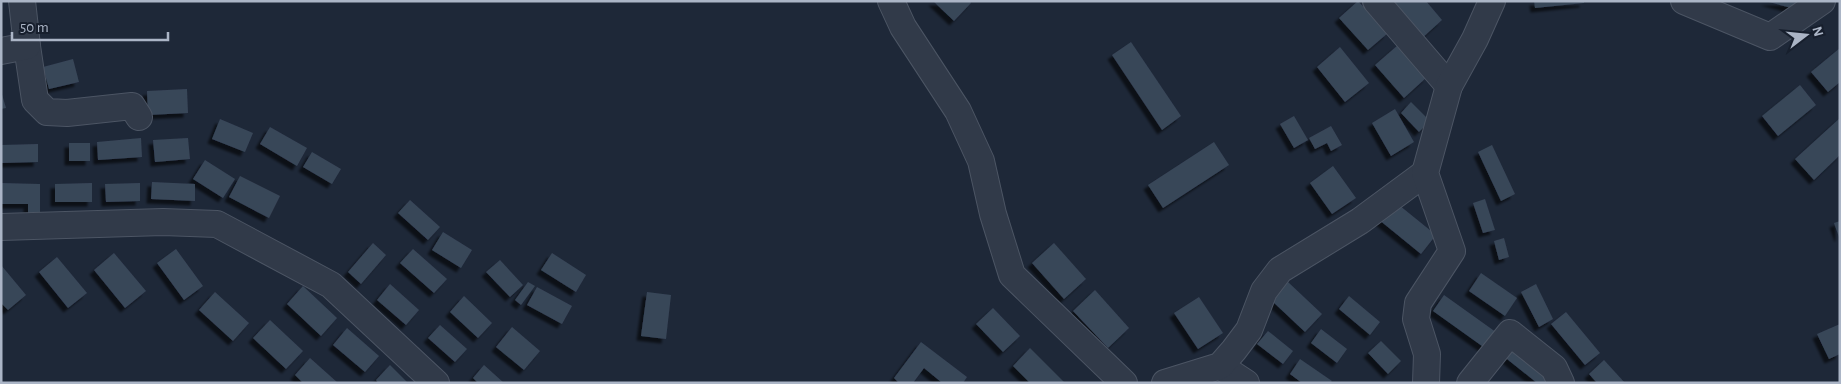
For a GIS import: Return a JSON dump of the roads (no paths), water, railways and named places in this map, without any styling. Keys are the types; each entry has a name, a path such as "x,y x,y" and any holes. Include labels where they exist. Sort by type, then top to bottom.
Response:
{"street":[{"path":"22,1 35,100 47,112 67,113 132,106 139,117"},
{"path":"891,1 903,27 958,111 981,161 1012,275 1124,383"},
{"path":"1376,1 1449,86"},
{"path":"1426,383 1427,354 1416,319 1418,303 1452,251 1425,173 1449,86 1475,39 1492,1"},
{"path":"1684,1 1770,37 1822,1"},
{"path":"1,51 27,46"},
{"path":"1165,383 1220,366 1249,330 1264,291 1280,270 1360,221 1425,173"},
{"path":"1,227 163,222 217,224 331,285 436,383"},
{"path":"1470,383 1510,333 1554,368 1560,382"},
{"path":"1220,366 1246,383"}]}
